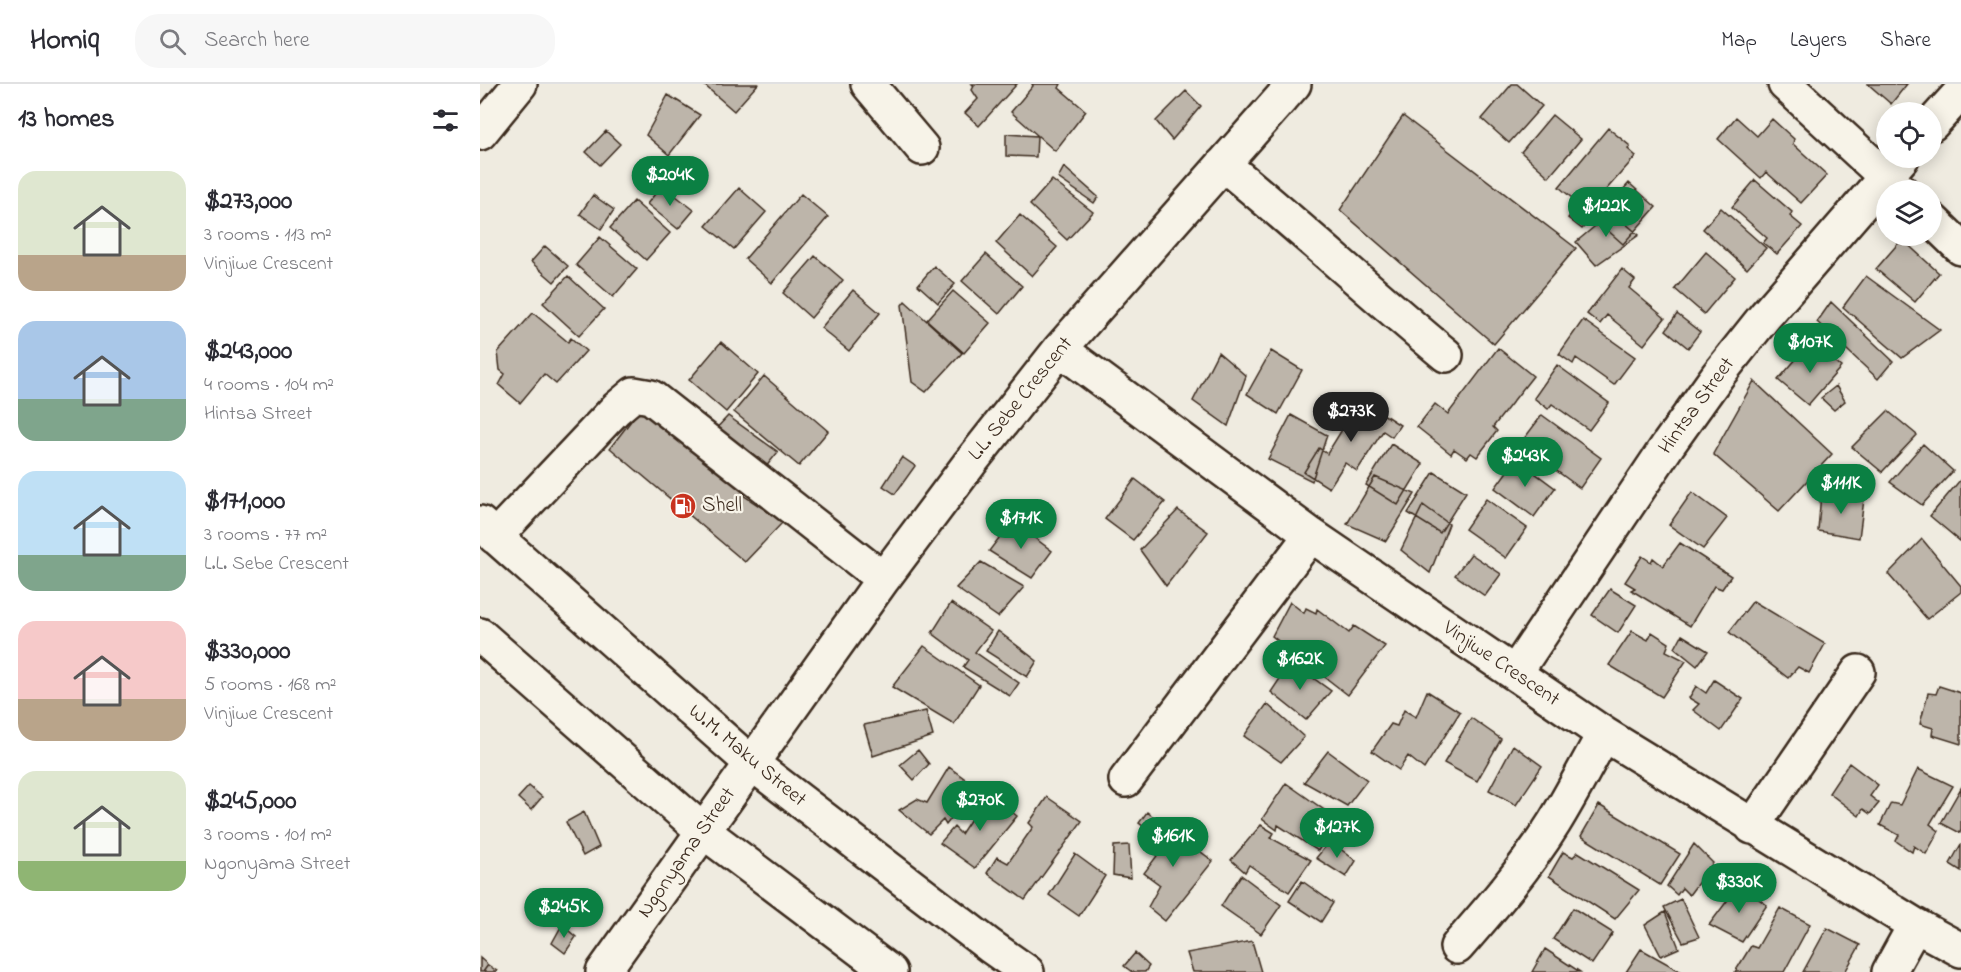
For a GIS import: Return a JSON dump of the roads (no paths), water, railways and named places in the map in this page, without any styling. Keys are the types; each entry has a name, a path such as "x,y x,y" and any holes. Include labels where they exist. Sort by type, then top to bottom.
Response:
{"street":[{"path":"480,133 520,84"},
{"path":"868,84 922,148"},
{"name":"L.L. Sebe Crescent","path":"751,763 883,579 1060,349 1294,84"},
{"path":"1785,84 1896,175"},
{"path":"1942,113 1961,92"},
{"path":"1223,164 1272,203 1379,300 1446,355"},
{"name":"Hintsa Street","path":"1515,673 1668,445 1718,375 1765,316 1896,175"},
{"path":"1942,230 1961,248"},
{"name":"Vinjiwe Crescent","path":"1060,349 1311,536 1604,734 1915,925 1961,950"},
{"path":"488,530 634,394 651,397 883,579"},
{"name":"W.M. Maku Street","path":"488,530 751,763 1027,972"},
{"path":"1126,780 1311,536"},
{"path":"480,634 703,831 890,972"},
{"path":"1752,826 1858,672"},
{"path":"1457,947 1526,864 1554,823 1604,734"},
{"name":"Ngonyama Street","path":"603,972 751,763"},
{"path":"1889,972 1915,925"}],"place":[{"name":"Shell","path":"683,506"}]}
